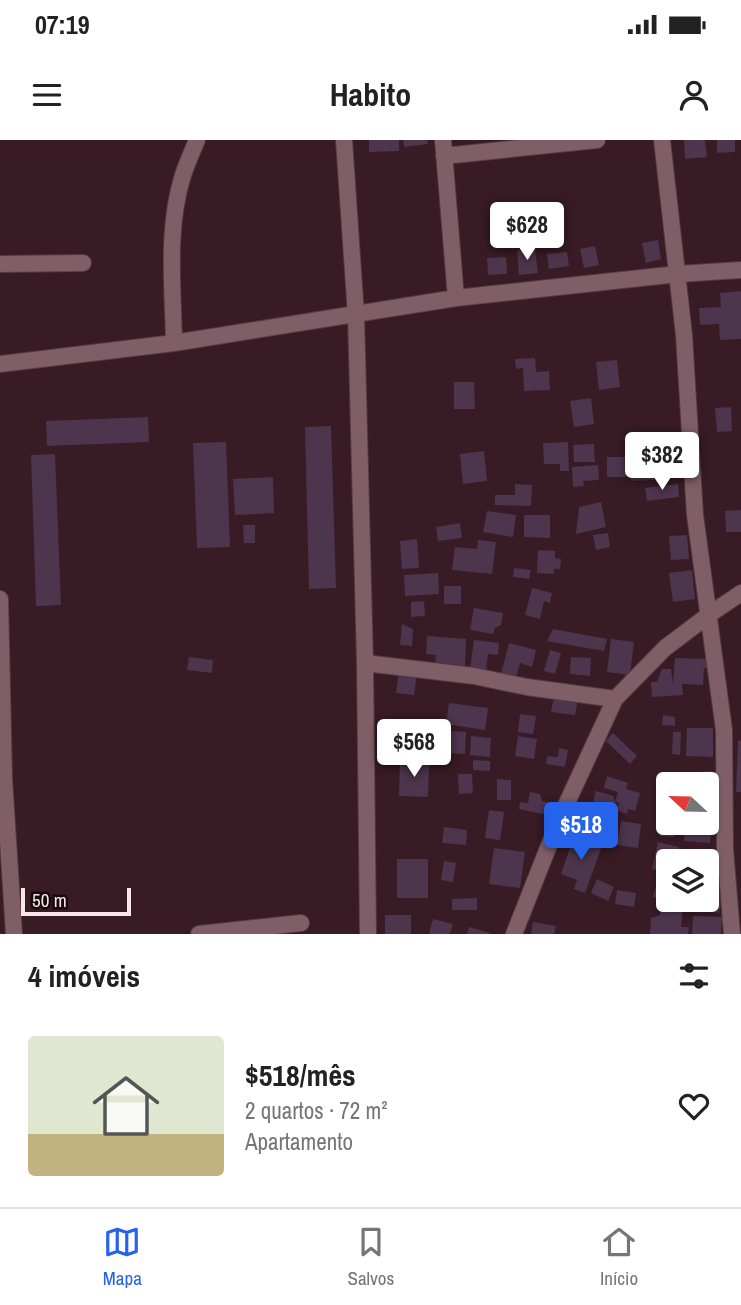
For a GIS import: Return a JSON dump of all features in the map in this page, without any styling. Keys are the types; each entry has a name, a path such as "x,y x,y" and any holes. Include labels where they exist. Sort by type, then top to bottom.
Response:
{"street":[{"path":"174,342 171,251 176,205 183,176 197,140"},
{"path":"344,140 356,315 365,663 368,934"},
{"path":"456,298 443,148 597,140"},
{"path":"662,140 684,335 695,515 724,730 725,837 732,934"},
{"path":"0,264 83,263"},
{"path":"0,364 174,342 456,298 678,274 741,270"},
{"path":"514,934 559,820 615,699 665,648 741,593"},
{"path":"0,599 4,778 14,934"},
{"path":"365,663 474,676 527,687 615,699"},
{"path":"724,730 741,730"},
{"path":"199,934 301,923"}],"building":[{"path":"369,140 399,140 399,151 369,152"},
{"path":"403,140 427,140 428,144 404,147"},
{"path":"684,140 705,140 707,157 685,159"},
{"path":"717,140 735,140 735,152 717,153"},
{"path":"658,240 661,259 646,263 642,243"},
{"path":"595,246 599,265 584,268 580,249"},
{"path":"535,248 538,273 519,275 517,250"},
{"path":"567,252 569,266 549,269 547,254"},
{"path":"506,257 507,274 488,275 487,258"},
{"path":"741,291 741,339 720,340 719,324 700,325 699,308 721,307 720,293"},
{"path":"535,358 536,372 549,371 550,390 524,391 523,368 516,369 515,359"},
{"path":"617,360 620,387 599,390 596,362"},
{"path":"454,382 474,382 475,409 454,409"},
{"path":"591,398 594,424 574,427 570,401"},
{"path":"731,407 732,431 717,432 715,408"},
{"path":"148,417 149,442 47,446 46,421"},
{"path":"331,426 336,588 309,589 305,427"},
{"path":"629,441 651,441 651,455 635,455 635,458 629,458"},
{"path":"226,442 230,547 197,548 193,443"},
{"path":"568,442 569,471 560,471 560,464 544,464 543,443"},
{"path":"594,444 595,462 574,462 573,445"},
{"path":"484,451 487,481 463,484 460,454"},
{"path":"55,454 61,605 36,606 31,455"},
{"path":"607,457 626,457 626,477 607,477"},
{"path":"630,462 655,462 655,480 631,481"},
{"path":"598,465 599,480 583,481 584,486 573,487 572,467"},
{"path":"273,477 274,513 235,515 233,479"},
{"path":"515,484 532,485 531,506 495,505 495,495 515,495"},
{"path":"678,484 679,497 647,501 645,488"},
{"path":"601,502 606,527 576,534 579,507"},
{"path":"741,510 741,532 726,532 725,511"},
{"path":"487,511 516,515 513,537 483,532"},
{"path":"524,515 550,515 550,538 524,537"},
{"path":"460,523 462,538 438,541 436,527"},
{"path":"243,525 255,525 255,543 244,543"},
{"path":"608,533 610,547 596,550 593,535"},
{"path":"687,535 689,559 671,560 669,536"},
{"path":"417,539 419,568 402,569 400,541"},
{"path":"478,540 496,542 492,574 452,570 455,547 477,549"},
{"path":"538,550 555,551 555,558 561,559 560,569 554,569 554,574 537,573"},
{"path":"514,568 531,570 529,579 513,577"},
{"path":"692,570 695,599 673,602 669,573"},
{"path":"438,573 439,594 405,596 404,575"},
{"path":"444,586 461,586 461,604 444,604"},
{"path":"532,588 552,593 550,603 544,601 540,619 525,615"},
{"path":"424,601 425,616 411,617 411,602"},
{"path":"474,608 503,613 501,625 495,628 493,634 470,630"},
{"path":"402,624 413,629 412,646 400,645"},
{"path":"553,629 607,639 604,651 547,641"},
{"path":"427,636 466,639 465,667 435,665 436,655 426,654"},
{"path":"611,639 634,642 630,675 607,672"},
{"path":"474,640 499,643 498,655 488,654 486,671 470,669"},
{"path":"509,643 536,650 532,667 520,663 516,678 501,674"},
{"path":"550,650 561,653 555,674 544,671"},
{"path":"189,657 213,660 212,673 187,670"},
{"path":"571,657 591,658 590,676 570,674"},
{"path":"675,658 709,659 709,669 704,668 703,685 682,684 683,695 652,697 651,682 657,682 662,669 671,669 673,684"},
{"path":"399,670 417,672 414,695 396,693"},
{"path":"554,696 578,699 575,715 551,712"},
{"path":"449,703 488,708 485,730 446,724"},
{"path":"520,714 536,716 533,734 518,732"},
{"path":"663,715 675,717 675,726 662,725"},
{"path":"687,728 713,728 713,757 686,756"},
{"path":"451,731 466,732 465,754 449,753"},
{"path":"673,732 681,732 680,755 672,754"},
{"path":"613,733 637,756 630,764 606,741"},
{"path":"471,736 491,738 490,757 470,755"},
{"path":"518,736 537,739 534,759 515,756"},
{"path":"738,740 741,741 741,792 736,792"},
{"path":"559,748 568,750 565,767 546,764 547,756 558,757"},
{"path":"473,760 490,761 490,771 473,770"},
{"path":"400,761 429,762 428,797 399,796"},
{"path":"458,774 472,774 473,793 459,794"},
{"path":"607,776 628,783 626,789 640,793 635,811 628,809 627,814 617,811 619,803 615,802 618,792 604,788"},
{"path":"497,779 511,780 511,800 497,800"},
{"path":"596,791 613,796 615,802 607,815 591,810"},
{"path":"530,792 540,794 542,801 555,804 552,816 519,809 520,802 528,803"},
{"path":"489,810 504,812 500,840 485,838"},
{"path":"621,821 641,824 638,848 617,845"},
{"path":"598,822 613,827 609,841 588,835 588,829 596,829"},
{"path":"444,827 467,830 466,845 442,843"},
{"path":"685,835 711,835 710,843 684,841"},
{"path":"574,836 602,846 585,893 574,889 577,880 561,874"},
{"path":"658,842 679,847 679,849 656,849"},
{"path":"494,848 525,852 520,888 489,884"},
{"path":"656,851 656,870 652,869"},
{"path":"397,859 428,859 428,898 397,898"},
{"path":"444,861 456,863 453,882 441,880"},
{"path":"597,879 614,887 608,901 591,893"},
{"path":"617,890 636,893 634,907 615,904"},
{"path":"719,892 723,893 719,913 715,912 719,912"},
{"path":"477,898 477,910 452,910 452,899"},
{"path":"660,912 682,912 681,927 689,927 688,934 650,934 651,918 660,915"},
{"path":"385,915 411,915 411,934 385,934"},
{"path":"693,916 722,917 721,934 692,934"},
{"path":"433,919 453,924 450,934 429,934"},
{"path":"533,922 556,926 554,934 531,934"},
{"path":"469,927 490,933 490,934 467,934"}]}
